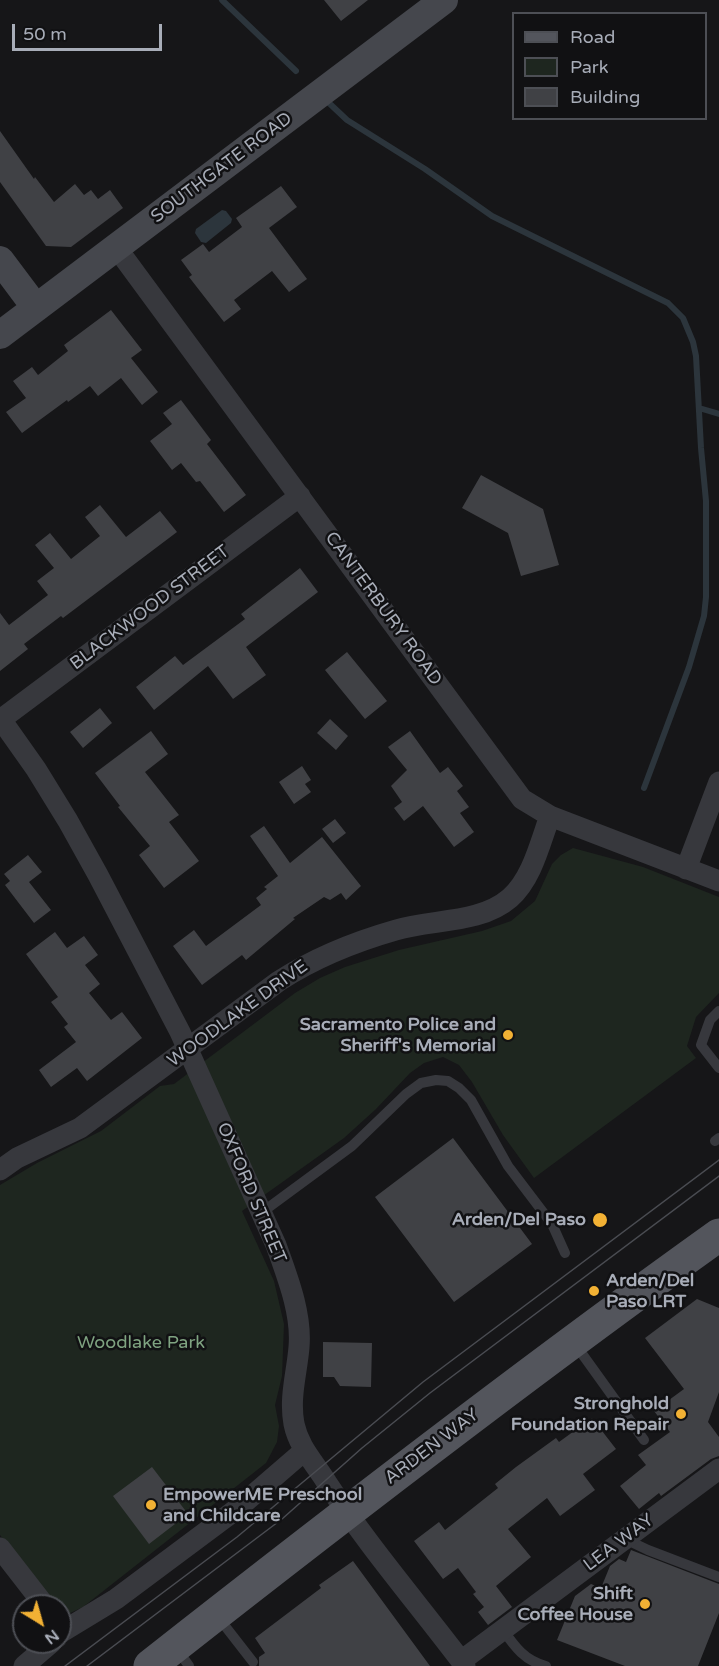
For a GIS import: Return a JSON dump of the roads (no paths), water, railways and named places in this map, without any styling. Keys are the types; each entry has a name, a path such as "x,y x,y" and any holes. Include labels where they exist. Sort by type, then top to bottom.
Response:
{"main road":[{"name":"ARDEN WAY","path":"171,1660 216,1614 346,1513 573,1341 719,1235"}],"street":[{"name":"SOUTHGATE ROAD","path":"0,335 444,0"},
{"name":"CANTERBURY ROAD","path":"116,247 522,799 550,816 719,881"},
{"path":"0,260 36,308"},
{"name":"BLACKWOOD STREET","path":"0,719 300,496"},
{"name":"OXFORD STREET","path":"0,719 36,769 68,821 188,1050 276,1245 294,1300 300,1345 292,1393 294,1424 304,1451 346,1513 460,1664"},
{"path":"686,869 719,782"},
{"name":"WOODLAKE DRIVE","path":"0,1170 17,1158 80,1128 306,963 337,949 398,929 478,914 496,908 511,897 522,884 550,816"},
{"path":"72,1625 116,1599 201,1536 238,1508 304,1451"},
{"name":"LEA WAY","path":"460,1664 719,1469"},
{"path":"0,1548 36,1594"},
{"path":"24,1666 37,1654"}],"lane":[{"path":"719,1011 710,1020 701,1045 719,1068"},
{"path":"261,1213 352,1146 406,1094 421,1083 436,1080 448,1081 471,1100 508,1166 552,1224 565,1253"},
{"path":"573,1341 644,1440"},
{"path":"625,1539 648,1550 719,1576"},
{"path":"216,1614 253,1662"},
{"path":"503,1630 521,1654 537,1664 546,1666"}],"waterway":[{"path":"222,0 296,71"},
{"path":"329,103 347,120 425,169 492,216 668,303 683,318 696,356 706,501 706,597 704,616 689,667 644,788"},
{"path":"699,408 719,414"}],"tram line":[{"path":"65,1666 237,1537 423,1382 719,1160"},
{"path":"87,1666 282,1519 362,1448 430,1393 719,1176"}],"place":[{"name":"Sacramento Police and Sheriff's Memorial","path":"508,1035"},
{"name":"Arden/Del Paso","path":"600,1220"},
{"name":"Arden/Del Paso LRT","path":"594,1291"},
{"name":"Stronghold Foundation Repair","path":"681,1414"},
{"name":"EmpowerME Preschool and Childcare","path":"151,1505"},
{"name":"Shift Coffee House","path":"645,1604"}],"park label":[{"name":"Woodlake Park","path":"141,1343"}]}
